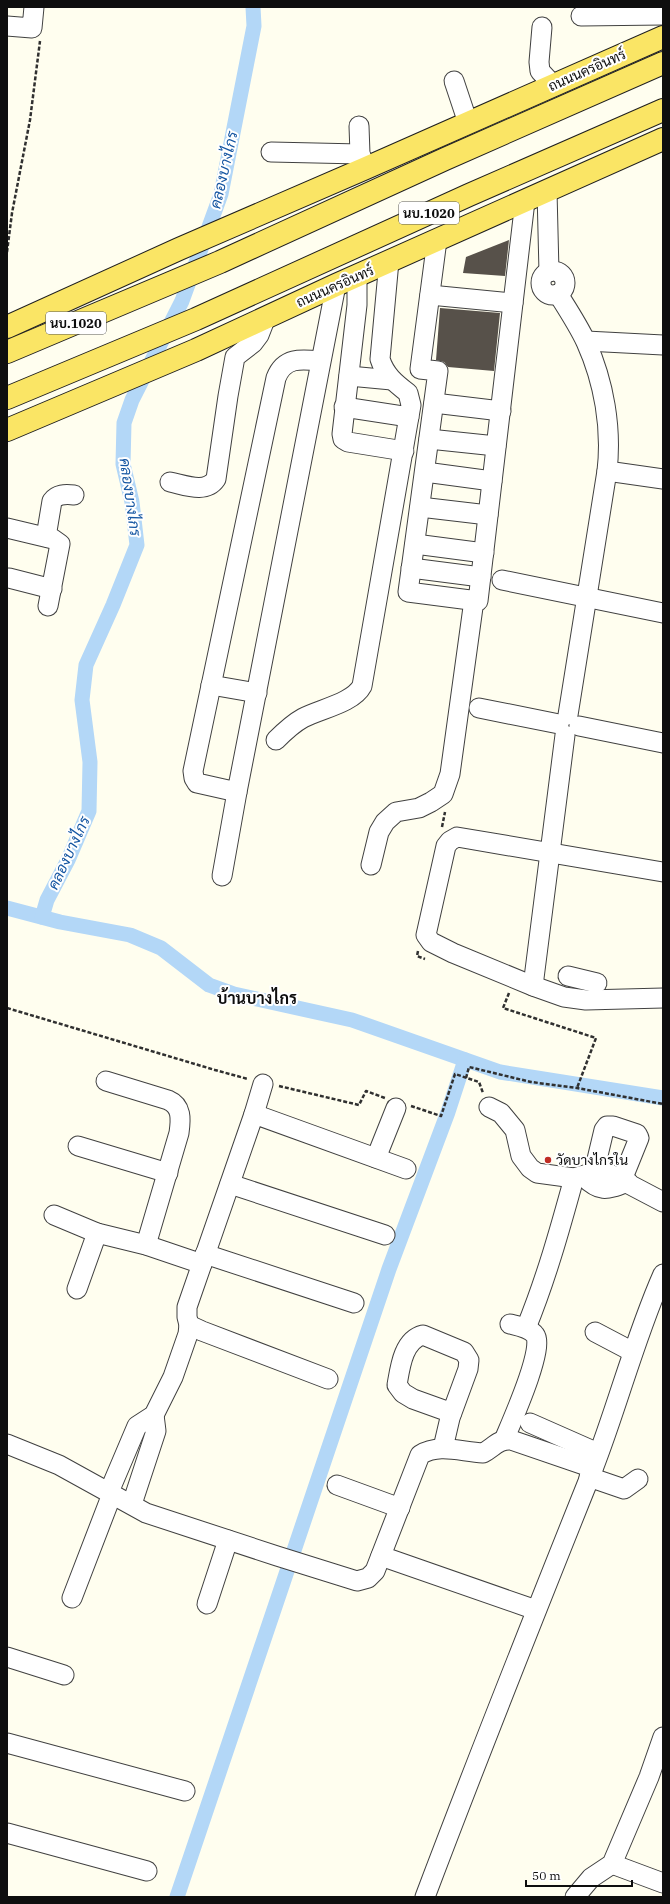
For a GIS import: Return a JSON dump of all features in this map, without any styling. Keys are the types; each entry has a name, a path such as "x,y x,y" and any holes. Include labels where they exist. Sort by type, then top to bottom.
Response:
{"main road":[{"name":"ถนนนครอินทร์","path":"7,327 179,249 243,222 363,161 468,123 663,37"},
{"name":"ถนนนครอินทร์","path":"7,352 220,262 445,159 663,63"},
{"name":"ถนนนครอินทร์","path":"7,398 196,320 469,195 663,110"},
{"name":"ถนนนครอินทร์","path":"7,430 196,350 336,285 663,138"}],"street":[{"path":"7,26 32,28 34,7"},
{"path":"581,16 663,15"},
{"path":"542,27 539,62 540,71 553,85"},
{"path":"454,81 468,123"},
{"path":"271,152 363,161 359,126"},
{"path":"533,986 585,598 606,472 609,431 600,381 586,341 558,294 564,288 564,279 558,272 549,272 547,191"},
{"path":"437,240 420,369 438,371 408,592 478,601 525,201"},
{"path":"276,740 287,728 302,718 353,697 362,686 411,405 408,393 392,380 384,370 380,359 389,261"},
{"path":"357,276 357,305 344,407 343,439 354,444 404,451"},
{"path":"222,876 320,361 336,285"},
{"path":"430,295 513,303"},
{"path":"357,305 386,298"},
{"path":"170,482 201,488 209,487 216,480 228,396 236,357 253,343 259,335 266,317"},
{"path":"586,341 663,345"},
{"path":"237,792 197,782 194,778 193,771 276,378 280,369 286,364 306,360 320,361"},
{"path":"349,376 392,380"},
{"path":"434,403 501,411"},
{"path":"344,407 409,417"},
{"path":"429,439 496,446"},
{"path":"425,472 492,481"},
{"path":"606,472 663,479"},
{"path":"46,537 52,501 55,497 62,495 74,495"},
{"path":"420,507 488,515"},
{"path":"7,528 57,540 60,544 50,597 9,578"},
{"path":"415,544 484,553"},
{"path":"411,568 481,577"},
{"path":"502,580 663,613"},
{"path":"371,865 379,832 396,812 419,808 432,802 443,794 450,774 474,600"},
{"path":"211,685 257,693"},
{"path":"479,708 663,743"},
{"path":"598,985 577,999 564,997 533,986 431,942 426,935 446,846 450,841 457,837 663,872"},
{"path":"568,976 598,985 663,998"},
{"path":"106,1081 175,1103 180,1112 181,1122 168,1173 146,1245"},
{"path":"72,1598 137,1426 154,1415 173,1377 189,1325 187,1307 264,1083"},
{"path":"376,1158 396,1103"},
{"path":"490,1107 501,1113 515,1130 521,1156 530,1168 537,1173 545,1175 583,1175 593,1185 600,1189 610,1188 625,1181 639,1138 637,1134 613,1126 607,1126 583,1175 557,1241 540,1294 518,1326 534,1334 538,1340 526,1384 504,1440"},
{"path":"254,1114 406,1169"},
{"path":"78,1146 168,1173"},
{"path":"625,1181 663,1202"},
{"path":"230,1184 385,1235"},
{"path":"54,1215 97,1232 204,1259 354,1303"},
{"path":"77,1289 97,1232"},
{"path":"425,1897 496,1709 594,1466 633,1352 656,1308 663,1274"},
{"path":"189,1325 328,1379"},
{"path":"595,1332 633,1352"},
{"path":"443,1448 452,1413"},
{"path":"132,1504 156,1431 154,1415"},
{"path":"530,1423 594,1466 624,1489 638,1479"},
{"path":"7,1444 59,1465 146,1512 298,1563 357,1580 368,1578 375,1571 420,1455 430,1449 443,1448 483,1453 504,1440 511,1440 594,1466"},
{"path":"337,1485 400,1508"},
{"path":"206,1604 228,1540"},
{"path":"381,1556 536,1610"},
{"path":"7,1657 64,1675"},
{"path":"574,1897 591,1878 612,1864 656,1780 663,1737"},
{"path":"7,1743 185,1791"},
{"path":"7,1833 147,1872"},
{"path":"612,1864 663,1883"}],"path":[{"path":"7,252 12,213 30,120 40,37"},
{"path":"441,831 446,808"},
{"path":"418,948 417,956 431,961"},
{"path":"510,991 503,1008 596,1038 577,1088"},
{"path":"7,1008 215,1070 359,1105 366,1091 396,1103 442,1116 455,1074 479,1082 490,1107"},
{"path":"465,1078 469,1067 531,1082 577,1088 663,1104"}],"building":[{"path":"509,240 505,276 463,273 466,257"},
{"path":"440,308 500,313 494,371 448,367 444,362 436,360"}],"waterway":[{"name":"คลองบางไกร","path":"42,917 47,900 68,860 89,811 90,762 82,700 86,665 113,605 137,545 132,502 123,464 124,423 132,400 182,301 221,194 254,26 253,7"},
{"path":"7,908 60,922 130,935 161,948 209,985 234,994 352,1020 500,1072 663,1098"},
{"path":"177,1897 389,1269 448,1112 465,1060"}],"place":[{"name":"วัดบางไกรใน","path":"548,1160"}],"district":[{"name":"บ้านบางไกร","path":"257,998"}]}
